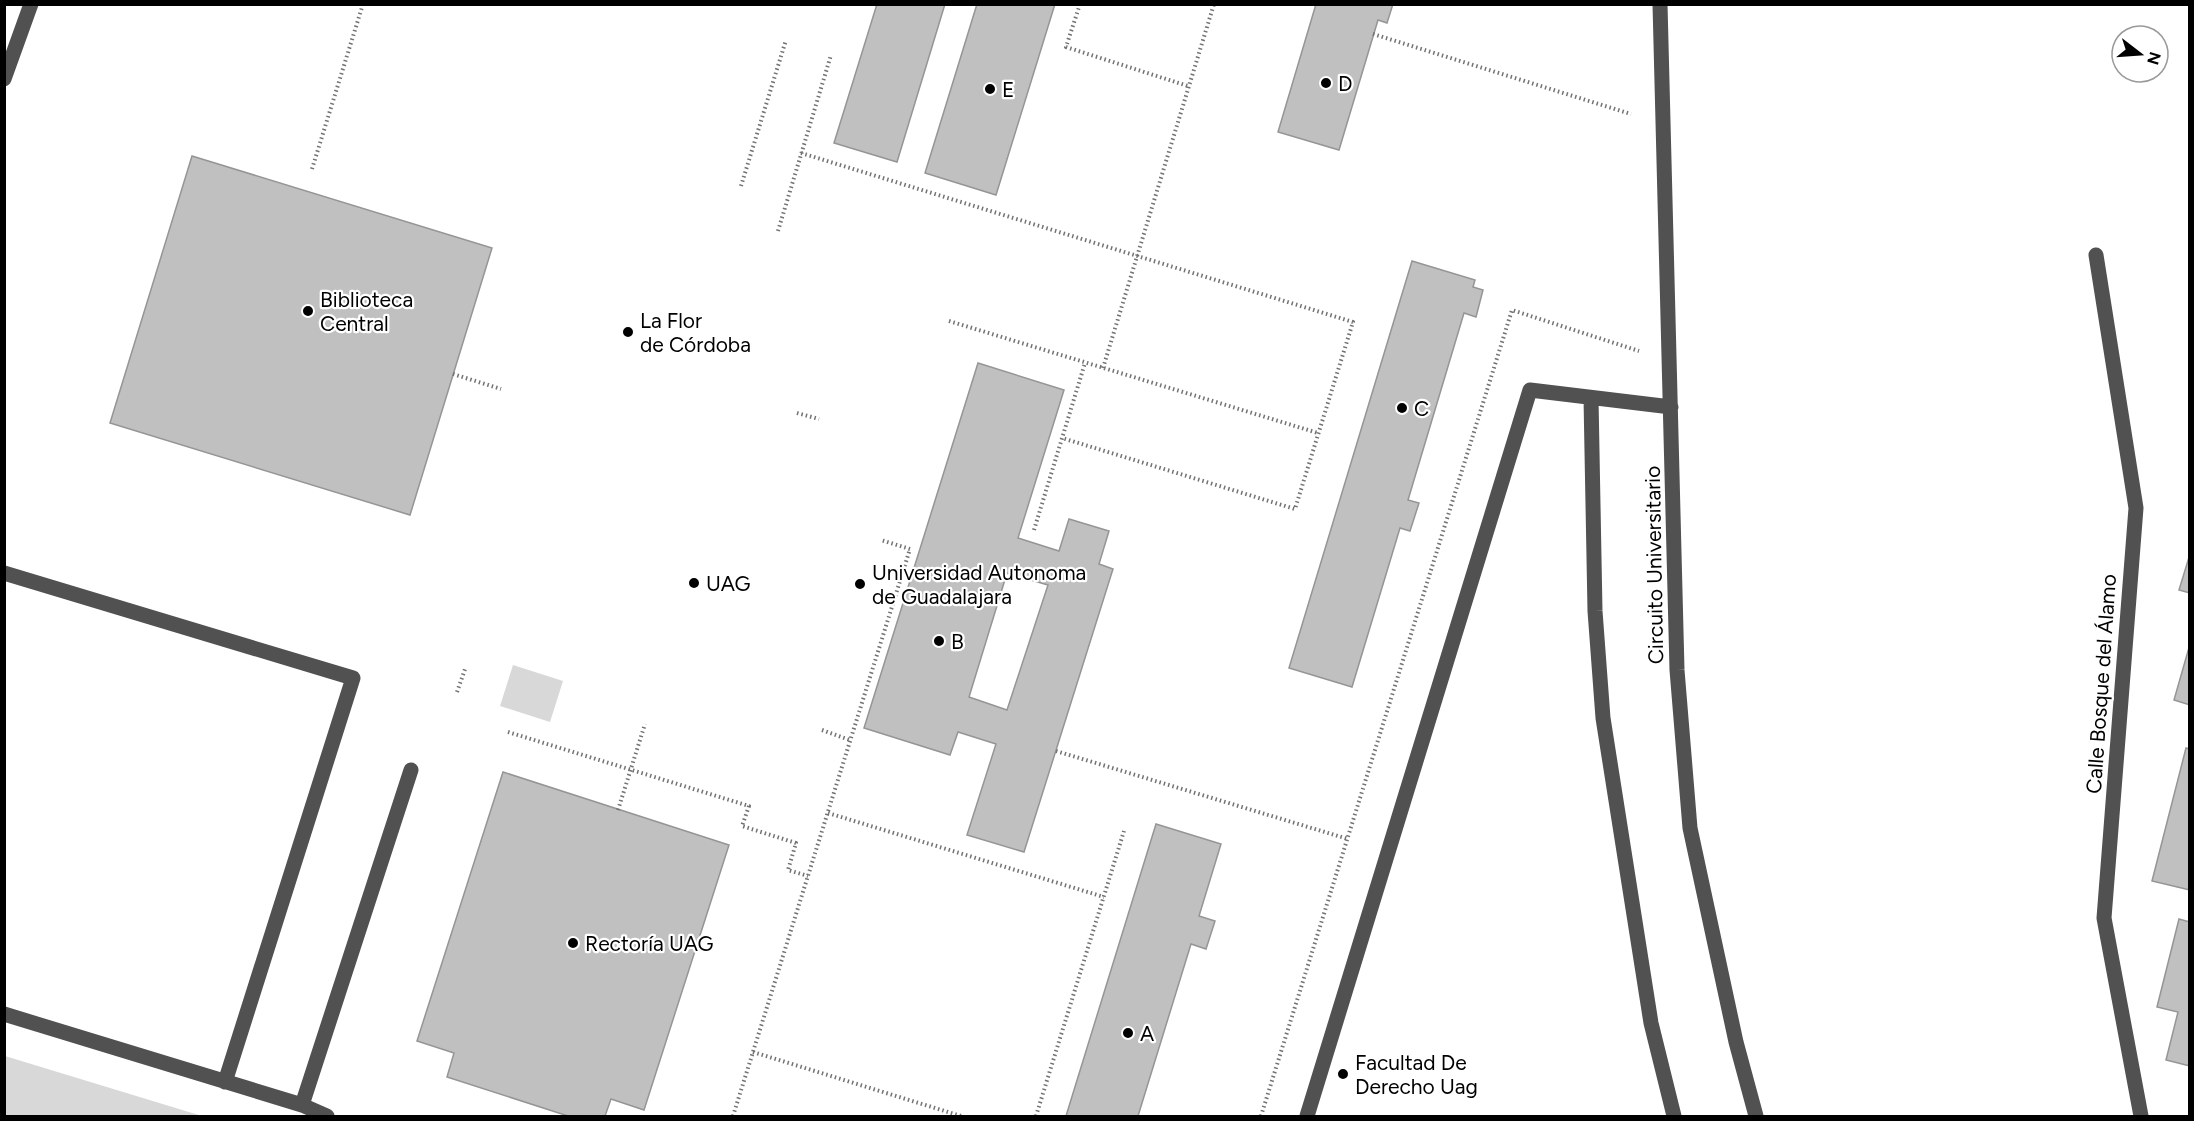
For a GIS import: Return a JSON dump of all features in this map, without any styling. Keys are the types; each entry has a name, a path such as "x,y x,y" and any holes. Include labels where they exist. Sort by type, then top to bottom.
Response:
{"street":[{"path":"4,79 31,4"},
{"name":"Circuito Universitario","path":"1660,4 1677,670 1690,828 1736,1042 1756,1116"},
{"name":"Calle Bosque del Álamo","path":"2096,255 2136,507 2104,918 2141,1116"},
{"path":"1307,1116 1530,390 1671,407"},
{"path":"1592,399 1595,611 1603,718 1651,1023 1674,1116"},
{"path":"4,573 353,678 225,1082"},
{"path":"302,1105 411,770"},
{"path":"4,1014 302,1105 327,1116"}],"path":[{"path":"312,169 363,4"},
{"path":"1080,4 1066,47 1189,86"},
{"path":"1102,368 1214,4"},
{"path":"1373,34 1631,114"},
{"path":"741,186 786,40"},
{"path":"778,231 831,55"},
{"path":"801,153 1353,322 1295,509 1062,438"},
{"path":"1261,1116 1512,310 1639,351"},
{"path":"949,321 1318,433"},
{"path":"1034,530 1085,363"},
{"path":"453,374 501,389"},
{"path":"797,412 819,419"},
{"path":"733,1116 910,549 881,540"},
{"path":"457,692 465,669"},
{"path":"618,810 645,724"},
{"path":"822,730 850,740"},
{"path":"508,732 749,806 742,826 796,843 788,870 808,876"},
{"path":"1056,751 1348,839"},
{"path":"828,813 1104,897"},
{"path":"1036,1116 1124,831"},
{"path":"753,1052 961,1116"}],"shaded area":[{"path":"513,665 563,681 550,722 500,706"},
{"path":"5,1056 202,1116 5,1116"}],"building":[{"path":"877,4 945,4 897,162 834,143"},
{"name":"E","path":"977,4 1055,4 996,195 925,173"},
{"name":"D","path":"1316,4 1393,4 1387,23 1378,20 1339,150 1278,132"},
{"name":"Biblioteca Central","path":"192,156 492,248 410,515 110,423"},
{"name":"C","path":"1412,261 1475,280 1473,287 1483,290 1476,317 1464,313 1408,500 1419,503 1410,531 1400,528 1352,687 1289,668"},
{"name":"B","path":"978,363 1064,390 1018,538 1059,551 1069,519 1109,531 1099,564 1113,569 1024,852 967,835 996,744 958,732 950,755 864,728","holes":["1007,573 1048,585 1007,710 969,697"]},
{"path":"2190,554 2190,593 2179,590"},
{"path":"2190,644 2190,705 2174,700"},
{"path":"2186,748 2190,749 2190,890 2152,881"},
{"name":"Rectoría UAG","path":"503,772 729,845 644,1110 611,1099 605,1116 568,1116 447,1077 454,1053 417,1041"},
{"name":"A","path":"1156,824 1221,844 1199,916 1215,921 1206,949 1191,944 1138,1116 1066,1116"},
{"path":"2179,919 2190,922 2190,1066 2166,1060 2178,1012 2157,1007"}],"place":[{"name":"D","path":"1326,83"},
{"name":"E","path":"990,89"},
{"name":"Biblioteca Central","path":"308,311"},
{"name":"La Flor de Córdoba","path":"628,332"},
{"name":"C","path":"1402,408"},
{"name":"UAG","path":"694,583"},
{"name":"Universidad Autonoma de Guadalajara","path":"860,584"},
{"name":"B","path":"939,641"},
{"name":"Rectoría UAG","path":"573,943"},
{"name":"A","path":"1128,1033"},
{"name":"Facultad De Derecho Uag","path":"1343,1074"}]}
